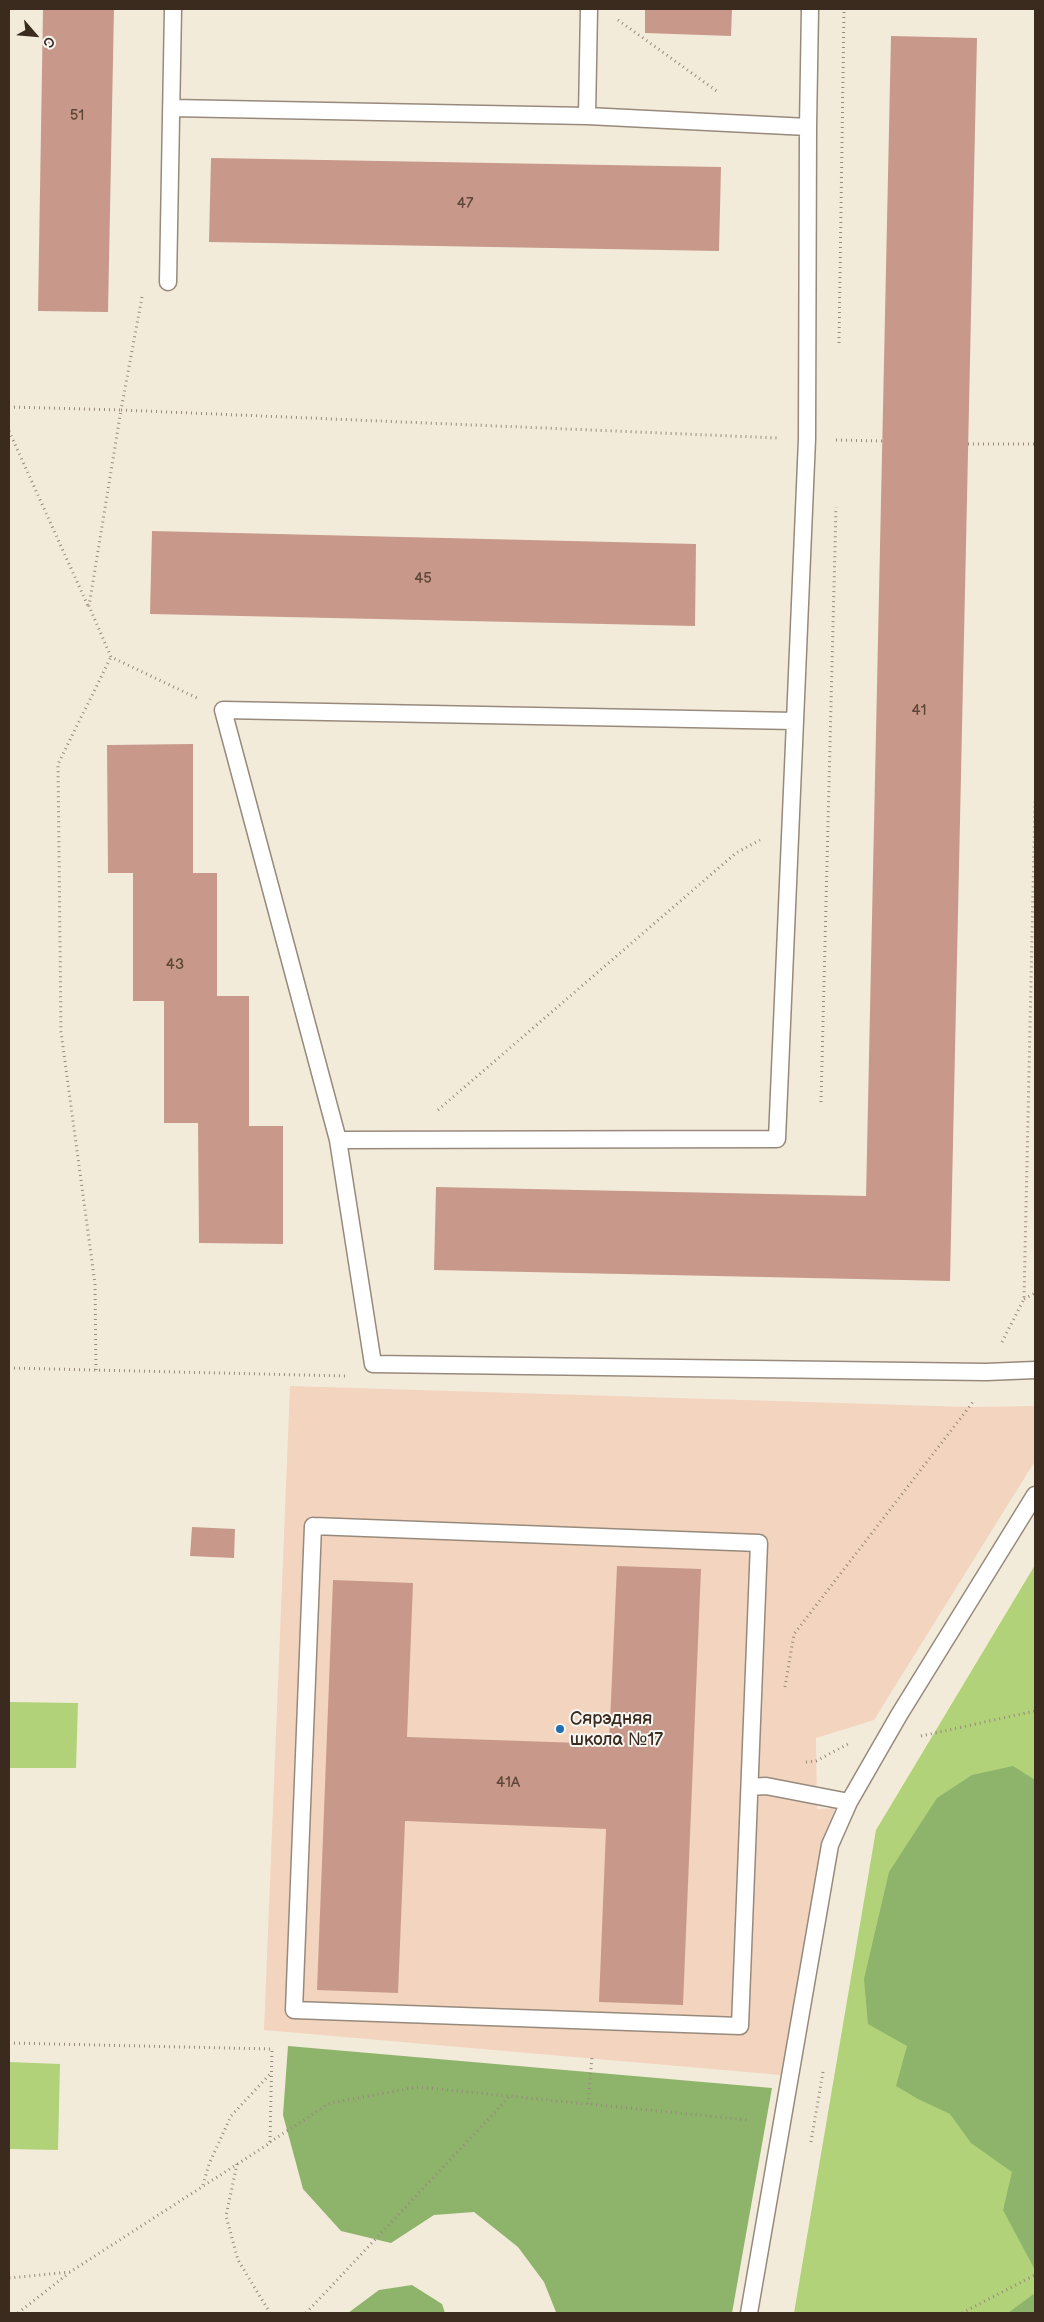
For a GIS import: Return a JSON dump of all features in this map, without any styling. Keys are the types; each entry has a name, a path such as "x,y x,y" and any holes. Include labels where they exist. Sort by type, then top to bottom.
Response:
{"lane":[{"path":"168,282 173,9"},
{"path":"587,116 589,9"},
{"path":"338,1140 777,1139 807,439 810,9"},
{"path":"172,108 587,116 808,127"},
{"path":"795,721 223,710 338,1140 373,1364 986,1372 1035,1370"},
{"path":"749,2313 830,1845 849,1802 899,1715 1035,1495"},
{"path":"313,1526 759,1542 750,1787 740,2026 294,2010 313,1526"},
{"path":"750,1787 766,1786 849,1802"}],"path":[{"path":"839,352 844,9"},
{"path":"610,14 723,96"},
{"path":"89,606 121,410 144,290"},
{"path":"9,407 882,442"},
{"path":"838,430 838,450"},
{"path":"9,431 111,657 223,710"},
{"path":"968,444 1035,444"},
{"path":"822,1102 836,500"},
{"path":"96,1370 96,1284 61,1032 58,764 111,657"},
{"path":"986,1372 1024,1300 1035,800"},
{"path":"407,1140 468,1082 736,853 790,823 828,827"},
{"path":"1024,1300 1035,1293"},
{"path":"9,1368 350,1376"},
{"path":"784,1690 794,1634 974,1400"},
{"path":"919,1744 929,1727"},
{"path":"9,2043 272,2049 270,2143"},
{"path":"588,2104 592,2057"},
{"path":"810,2145 824,2069"},
{"path":"202,2186 209,2164 231,2116 272,2073"},
{"path":"18,2313 70,2272 330,2103 418,2087 749,2120"},
{"path":"306,2313 510,2096"},
{"path":"237,2164 226,2216 238,2260 270,2313"},
{"path":"9,2278 70,2272"},
{"path":"962,2313 1035,2275"}],"shaded area":[{"name":"Сярэдняя школа №17","path":"290,1386 969,1407 1035,1406 1035,1461 874,1720 816,1738 817,1809 835,1808 820,1852 781,2075 264,2030"}],"green space":[{"path":"1035,1565 1035,2313 794,2313 876,1830"},
{"path":"9,1702 78,1703 76,1768 9,1768"},
{"path":"1013,1766 1035,1780 1035,2270 1003,2210 1012,2172 971,2143 950,2114 896,2086 907,2046 868,2024 864,1979 889,1872 937,1798 972,1775"},
{"path":"288,2046 772,2088 732,2313 554,2313 556,2312 544,2282 518,2247 474,2212 434,2215 391,2243 341,2231 303,2189 283,2115"},
{"path":"9,2062 60,2064 58,2150 9,2149"},
{"path":"412,2285 442,2304 445,2313 348,2313 379,2290"},
{"path":"1035,2293 1035,2313 1008,2313"}],"building":[{"path":"43,9 114,9 108,312 38,311"},
{"path":"645,9 732,9 731,36 645,33"},
{"path":"891,36 977,38 950,1281 434,1270 436,1187 866,1196"},
{"path":"211,158 721,167 719,251 209,242"},
{"path":"152,531 696,544 695,626 150,614"},
{"path":"193,744 193,873 217,873 217,996 249,996 249,1126 283,1126 283,1244 199,1243 198,1123 164,1123 164,1001 133,1001 133,873 108,873 107,745"},
{"path":"192,1527 235,1529 234,1558 190,1556"},
{"path":"617,1566 701,1569 683,2005 599,2002 606,1829 405,1821 398,1993 317,1990 333,1580 413,1583 407,1737 609,1744"}],"place":[{"name":"Сярэдняя школа №17","path":"560,1729"}]}
